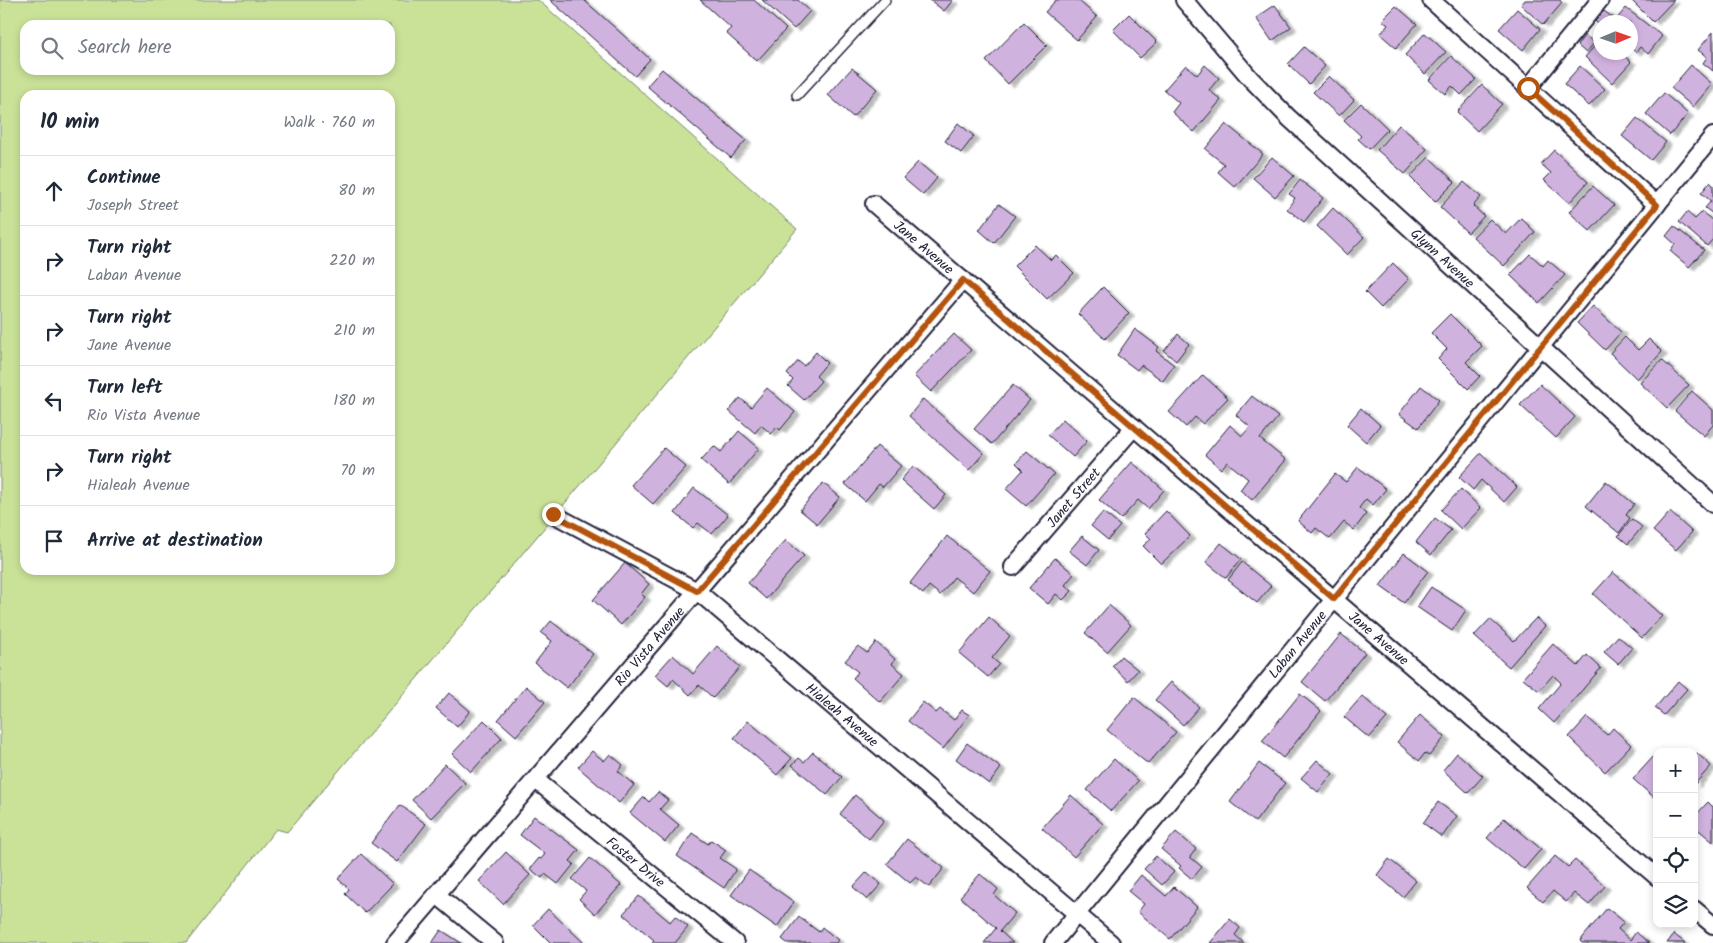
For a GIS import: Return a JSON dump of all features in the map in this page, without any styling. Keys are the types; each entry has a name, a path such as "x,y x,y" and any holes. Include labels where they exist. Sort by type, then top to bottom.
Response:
{"street":[{"name":"Glynn Avenue","path":"1184,0 1250,78 1289,118 1713,504"},
{"path":"1431,0 1657,205"},
{"path":"1528,88 1600,0"},
{"name":"Laban Avenue","path":"1053,943 1713,136"},
{"name":"Jane Avenue","path":"874,204 1653,874"},
{"name":"Rio Vista Avenue","path":"395,943 963,280"},
{"name":"Janet Street","path":"1013,567 1134,427"},
{"name":"Hialeah Avenue","path":"553,514 697,591 1111,943"},
{"name":"Foster Drive","path":"536,780 735,943"},
{"path":"437,895 495,943"},
{"path":"1698,912 1713,925"}],"lane":[{"path":"797,95 885,0"}],"green space":[{"path":"0,0 538,0 797,229 287,832 276,829 186,943 0,943"}],"building":[{"path":"550,0 584,0 650,59 635,76"},
{"path":"700,0 754,0 786,29 757,61 726,33 731,28"},
{"path":"762,0 798,0 810,11 794,29"},
{"path":"930,0 953,0 944,11"},
{"path":"1056,0 1078,0 1097,17 1077,40 1045,12"},
{"path":"1525,0 1560,0 1562,3 1543,25 1521,5"},
{"path":"1631,0 1674,0 1653,22"},
{"path":"1275,5 1291,27 1272,41 1256,18"},
{"path":"1396,6 1417,24 1396,48 1380,34 1388,25 1382,20"},
{"path":"1626,8 1635,15 1620,15"},
{"path":"1517,9 1540,29 1523,50 1499,29"},
{"path":"1604,11 1610,15 1600,15"},
{"path":"1129,14 1157,42 1140,58 1113,30"},
{"path":"1638,17 1662,36 1648,54 1640,47 1638,50"},
{"path":"1024,22 1047,45 1008,84 986,61"},
{"path":"1713,32 1713,71 1703,63 1707,57 1698,50"},
{"path":"1425,33 1446,52 1425,74 1405,55"},
{"path":"1585,35 1593,42 1586,53 1577,45"},
{"path":"1304,47 1325,66 1309,84 1288,64"},
{"path":"1593,48 1593,60 1629,60 1631,62 1612,83 1585,57"},
{"path":"1451,56 1476,79 1461,95 1452,86 1445,94 1429,80"},
{"path":"1186,65 1197,75 1205,65 1219,78 1209,90 1221,100 1194,132 1172,112 1179,103 1164,90"},
{"path":"1691,65 1712,84 1693,107 1671,88"},
{"path":"1580,66 1605,89 1589,106 1564,84"},
{"path":"852,68 877,89 853,117 828,95"},
{"path":"662,69 746,140 731,158 647,86"},
{"path":"1329,76 1354,100 1339,116 1313,92"},
{"path":"1482,85 1502,104 1477,131 1457,112"},
{"path":"1664,93 1688,114 1670,135 1646,114"},
{"path":"1361,103 1388,129 1369,149 1358,139 1361,136 1344,120"},
{"path":"1637,118 1666,142 1651,160 1622,136"},
{"path":"958,123 974,136 961,153 945,141"},
{"path":"1226,124 1263,154 1235,187 1218,172 1224,164 1205,149"},
{"path":"1399,125 1427,149 1405,174 1377,150"},
{"path":"1554,150 1588,182 1569,203 1544,180 1551,173 1541,164"},
{"path":"1272,157 1294,176 1275,197 1253,178"},
{"path":"1429,157 1455,182 1435,202 1410,177"},
{"path":"918,162 937,178 923,195 903,178"},
{"path":"1300,180 1323,198 1304,222 1287,209 1295,198 1289,194"},
{"path":"1464,182 1481,197 1473,206 1484,216 1468,233 1440,207"},
{"path":"1710,182 1713,185 1713,214 1705,208 1711,201 1701,193"},
{"path":"1593,186 1614,205 1590,231 1569,212"},
{"path":"999,204 1015,216 994,243 979,230"},
{"path":"1333,208 1364,237 1347,255 1317,226"},
{"path":"1687,212 1695,219 1702,212 1713,221 1713,239 1707,246 1679,222"},
{"path":"1521,218 1535,232 1504,266 1473,237 1490,219 1506,234"},
{"path":"1674,226 1704,250 1689,267 1670,251 1675,244 1666,236"},
{"path":"1035,245 1051,260 1056,255 1074,273 1047,299 1014,266"},
{"path":"1530,254 1543,266 1548,260 1565,275 1539,303 1510,275"},
{"path":"1393,263 1409,279 1381,308 1365,292"},
{"path":"1103,287 1129,313 1105,339 1078,314"},
{"path":"1593,306 1621,332 1605,350 1577,323"},
{"path":"1450,314 1482,346 1466,362 1480,376 1468,389 1438,359 1447,349 1431,333"},
{"path":"1135,329 1159,347 1156,351 1174,365 1163,381 1141,365 1137,370 1117,355"},
{"path":"954,334 971,350 931,392 914,376"},
{"path":"1178,334 1189,344 1176,361 1164,351"},
{"path":"1625,337 1638,350 1649,339 1662,352 1637,379 1610,353"},
{"path":"816,352 827,363 816,376 821,381 804,400 788,386 793,380 787,374 798,361 804,366"},
{"path":"1662,360 1689,385 1667,408 1640,383"},
{"path":"1203,375 1228,398 1203,424 1195,417 1186,427 1169,412"},
{"path":"1540,384 1575,417 1556,438 1520,405"},
{"path":"1013,385 1030,400 992,444 974,429"},
{"path":"1421,386 1439,400 1418,428 1399,414"},
{"path":"767,388 795,412 780,430 777,427 771,434 761,425 755,433 729,411 740,398 751,407"},
{"path":"1692,391 1713,410 1713,425 1704,436 1675,411"},
{"path":"1252,396 1278,417 1260,439 1286,460 1252,500 1240,490 1248,479 1227,462 1221,469 1205,455 1230,425 1242,436 1250,427 1236,415"},
{"path":"923,399 984,453 969,470 909,416"},
{"path":"1361,408 1380,425 1366,442 1347,425"},
{"path":"1063,419 1087,441 1073,457 1048,435"},
{"path":"739,431 759,448 729,484 701,460 714,446 721,452"},
{"path":"877,446 901,466 883,487 879,484 865,501 845,484"},
{"path":"664,448 686,467 653,504 631,485"},
{"path":"1027,451 1054,474 1026,506 1006,489 1023,470 1016,463"},
{"path":"1481,453 1517,487 1504,502 1481,480 1473,490 1459,477"},
{"path":"1132,462 1164,490 1148,509 1138,500 1121,519 1099,500"},
{"path":"913,466 946,495 934,509 901,480"},
{"path":"1358,467 1386,489 1373,505 1366,499 1359,508 1366,514 1354,530 1344,522 1330,539 1316,528 1312,533 1298,521 1335,474 1346,482"},
{"path":"1606,481 1634,504 1626,515 1630,518 1619,533 1586,506"},
{"path":"823,483 840,497 817,524 800,510"},
{"path":"694,488 728,515 712,534 698,523 693,528 675,513"},
{"path":"1461,489 1481,508 1461,529 1441,510"},
{"path":"1166,511 1190,536 1161,564 1143,546 1151,539 1145,533"},
{"path":"1103,512 1120,526 1108,540 1091,526"},
{"path":"1670,512 1692,532 1676,550 1653,531"},
{"path":"1435,518 1451,530 1431,555 1416,542"},
{"path":"1632,519 1642,527 1628,544 1618,536"},
{"path":"947,536 990,571 973,592 954,577 940,595 929,586 923,594 910,583"},
{"path":"1082,536 1099,550 1087,565 1069,551"},
{"path":"786,540 804,556 766,599 748,583"},
{"path":"1221,543 1241,559 1226,578 1206,562"},
{"path":"1404,553 1428,571 1404,603 1380,586"},
{"path":"1055,558 1074,574 1065,585 1072,591 1063,600 1056,594 1048,604 1029,588"},
{"path":"1242,562 1271,586 1257,603 1228,580"},
{"path":"625,563 649,584 641,594 645,597 621,625 593,600"},
{"path":"1613,572 1662,616 1642,638 1593,594"},
{"path":"1431,587 1466,610 1452,631 1417,607"},
{"path":"1109,605 1131,625 1107,652 1085,633"},
{"path":"989,617 1010,636 992,658 999,664 988,677 959,653"},
{"path":"1536,618 1545,626 1509,667 1474,636 1490,619 1514,641"},
{"path":"551,621 593,654 567,688 535,663 552,641 541,633"},
{"path":"1341,634 1365,653 1325,701 1302,682"},
{"path":"1618,636 1632,648 1618,664 1604,652"},
{"path":"876,642 895,659 892,664 904,674 880,702 853,678 858,672 845,661 858,646 867,653"},
{"path":"1553,644 1578,666 1587,655 1601,668 1554,723 1539,709 1561,683 1553,675 1539,691 1523,678"},
{"path":"717,646 740,667 713,698 699,685 690,695 673,679 668,686 655,675 673,655 693,674"},
{"path":"1121,656 1138,670 1128,681 1112,666"},
{"path":"1678,681 1687,689 1664,715 1655,708"},
{"path":"1171,682 1199,707 1183,725 1155,700"},
{"path":"526,686 545,702 516,736 498,720"},
{"path":"449,693 470,711 457,727 436,708"},
{"path":"1300,694 1321,711 1283,758 1262,741"},
{"path":"1362,696 1387,718 1369,738 1344,717"},
{"path":"1134,697 1176,732 1148,764 1107,730"},
{"path":"923,702 936,713 940,709 954,720 962,710 969,715 943,749 908,721"},
{"path":"1420,715 1445,737 1429,756 1425,753 1419,761 1397,742"},
{"path":"1587,717 1607,735 1613,728 1631,745 1605,772 1569,737"},
{"path":"484,720 502,738 471,772 452,754"},
{"path":"748,721 792,758 777,775 734,738"},
{"path":"967,743 1001,768 989,784 956,759"},
{"path":"592,751 604,761 610,754 623,765 618,771 634,785 619,803 578,767"},
{"path":"813,752 842,777 827,795 792,765 799,758 804,762"},
{"path":"1457,753 1483,776 1468,793 1443,770"},
{"path":"1698,754 1711,766 1698,781"},
{"path":"1653,757 1653,796 1633,779"},
{"path":"1114,759 1138,781 1111,811 1087,790"},
{"path":"1317,760 1333,774 1318,792 1301,778"},
{"path":"1259,763 1285,783 1255,822 1230,802"},
{"path":"445,764 465,783 431,818 412,800"},
{"path":"658,792 668,800 660,809 679,825 665,842 630,813 644,797 649,802"},
{"path":"855,795 884,820 869,839 840,814"},
{"path":"1071,795 1103,824 1074,857 1042,828"},
{"path":"1438,802 1457,816 1442,837 1423,823"},
{"path":"1708,802 1713,807 1713,842 1698,829 1698,813"},
{"path":"400,805 426,824 397,862 371,843"},
{"path":"534,816 579,850 570,861 574,864 558,884 545,874 542,878 530,869 545,854 520,835"},
{"path":"1504,818 1541,849 1524,869 1487,838"},
{"path":"1176,832 1196,849 1190,857 1202,867 1192,879 1179,868 1181,866 1161,849"},
{"path":"692,833 708,844 711,840 726,850 720,858 736,869 724,888 677,856"},
{"path":"907,839 944,868 929,887 916,877 910,883 887,864"},
{"path":"506,852 530,875 503,904 479,881"},
{"path":"361,854 393,884 365,913 345,894 349,889 338,879"},
{"path":"1156,856 1174,872 1162,885 1144,869"},
{"path":"1555,856 1568,867 1575,860 1605,886 1589,905 1574,893 1566,902 1553,891 1543,902 1527,888"},
{"path":"590,858 621,885 595,914 579,899 586,891 572,879"},
{"path":"1389,859 1416,881 1403,897 1377,875"},
{"path":"749,870 794,902 777,927 731,895"},
{"path":"867,872 881,884 867,900 853,887"},
{"path":"980,874 998,889 994,895 1015,913 1000,931 1013,943 984,943 996,928 960,897"},
{"path":"1141,875 1166,896 1174,887 1197,907 1170,939 1138,912 1144,904 1128,891"},
{"path":"639,896 670,922 675,916 688,927 675,943 651,943 654,940 623,914"},
{"path":"1607,908 1624,922 1618,929 1630,940 1636,932 1649,943 1582,943 1580,941"},
{"path":"548,909 584,943 551,943 533,925"},
{"path":"799,917 819,932 822,927 838,940 836,943 787,943 782,939"},
{"path":"1230,919 1240,928 1235,935 1244,943 1210,943"},
{"path":"441,930 461,943 432,943"},
{"path":"1674,934 1685,943 1667,943"}],"route":[{"path":"553,514 697,591 963,280 1334,599 1657,205 1528,88"}]}
